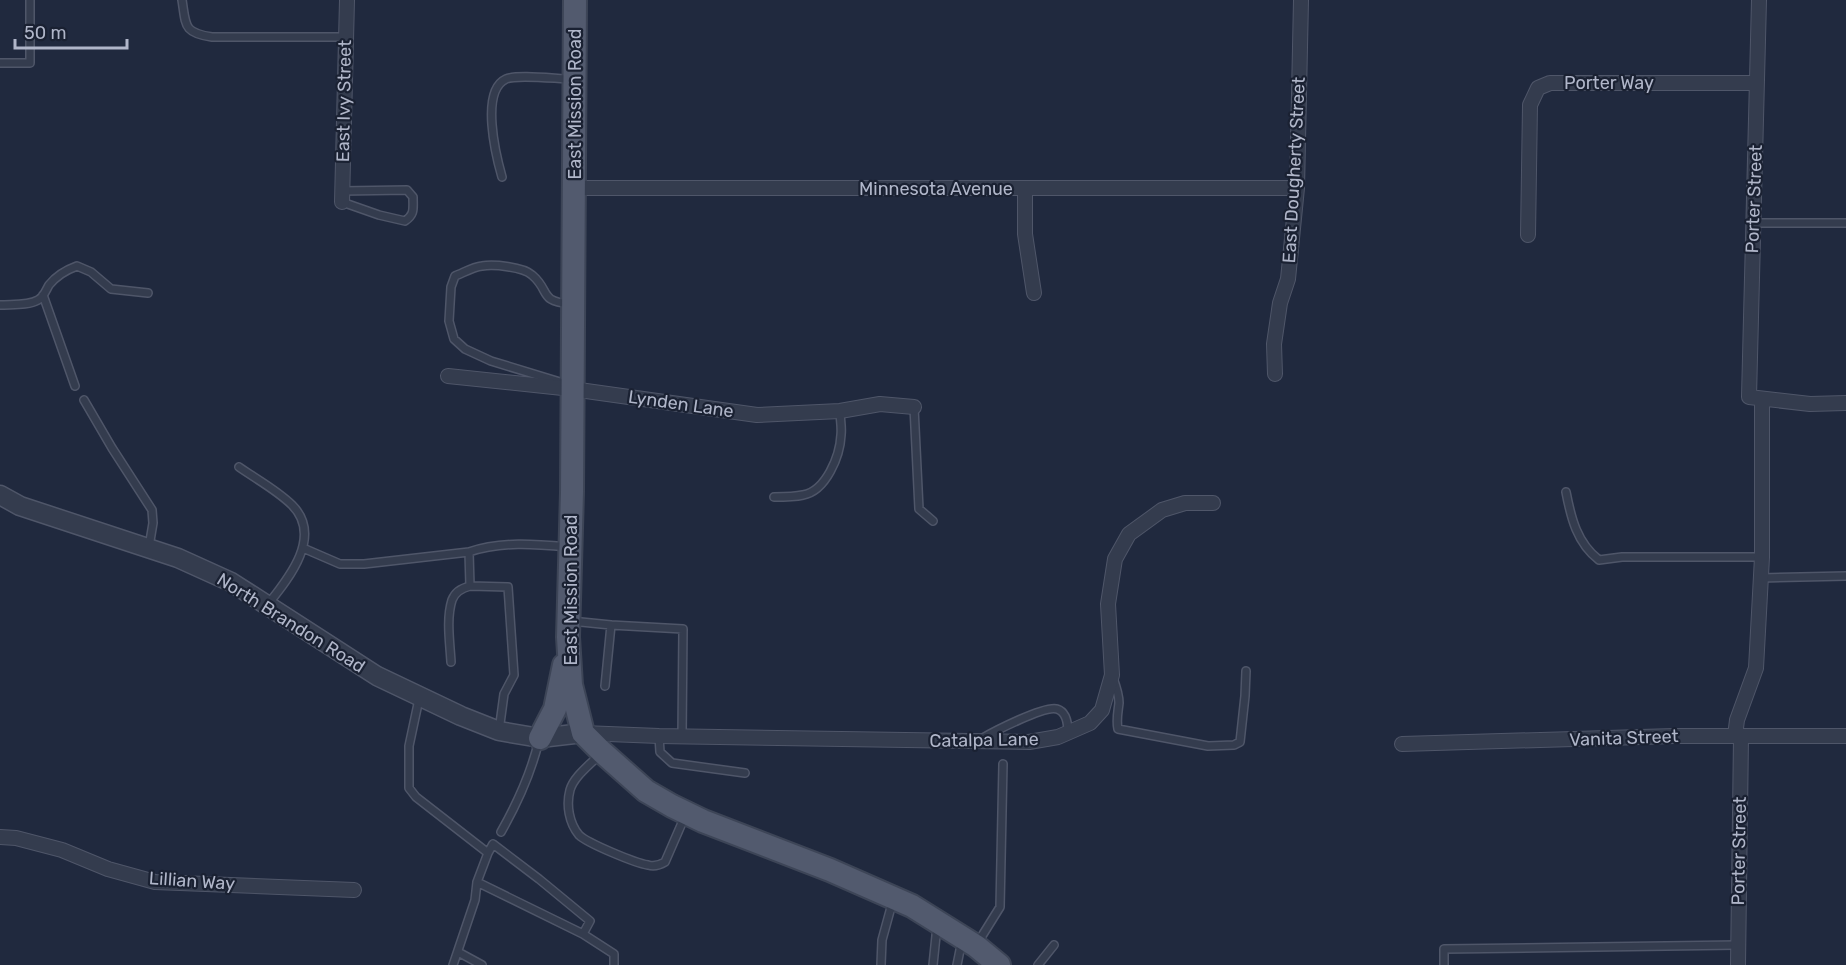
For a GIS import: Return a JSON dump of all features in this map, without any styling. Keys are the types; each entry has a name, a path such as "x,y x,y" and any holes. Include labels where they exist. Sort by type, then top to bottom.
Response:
{"main road":[{"name":"East Mission Road","path":"575,0 571,547 568,629 572,685 583,733"},
{"path":"540,738 555,709 568,629"},
{"path":"583,733 646,791 703,821 830,870 912,906 969,942 999,965"}],"street":[{"name":"East Ivy Street","path":"342,197 347,0"},
{"name":"East Dougherty Street","path":"1275,374 1274,344 1280,303 1288,279 1297,188 1301,0"},
{"name":"Porter Street","path":"1738,965 1737,720 1756,668 1762,557 1756,398 1754,223 1759,0"},
{"name":"Porter Way","path":"1528,235 1530,105 1538,88 1550,83 1757,83"},
{"name":"Minnesota Avenue","path":"574,188 1297,188"},
{"path":"1025,189 1025,234 1034,293"},
{"name":"Lynden Lane","path":"448,376 572,386 758,415 840,411 880,404 914,407"},
{"path":"1756,398 1810,404 1846,403"},
{"name":"North Brandon Road","path":"0,495 20,506 178,558 231,582 377,676 461,717 499,731 540,738 583,733"},
{"name":"Catalpa Lane","path":"583,733 1029,742 1058,737 1090,723 1102,710 1112,675 1108,604 1115,559 1129,534 1162,510 1185,503 1213,503"},
{"name":"Vanita Street","path":"1402,744 1674,736 1846,736"},
{"name":"Lillian Way","path":"0,837 16,838 62,850 108,869 155,882 354,890"}],"lane":[{"path":"0,63 30,63 30,0"},
{"path":"182,0 186,26 196,34 212,37 346,37"},
{"path":"502,177 495,153 492,124 494,95 500,84 511,78 575,79"},
{"path":"407,190 413,197 413,212 411,217 405,221 379,215 342,197 407,190"},
{"path":"1754,223 1846,223"},
{"path":"0,305 27,304 37,301 50,283 63,271 77,266 91,272 111,290 148,293"},
{"path":"572,386 490,361 465,349 454,339 449,321 451,287 455,276 481,266 522,268 532,275 549,299 557,303 573,304"},
{"path":"43,295 75,386"},
{"path":"84,400 152,510 153,523 149,549"},
{"path":"914,407 919,509 933,521"},
{"path":"774,497 805,495 825,480 837,454 841,435 840,411"},
{"path":"239,467 294,506 304,523 303,548 294,571 267,605"},
{"path":"1566,492 1578,537 1599,560 1622,557 1762,557"},
{"path":"303,548 340,564 364,564 469,552 484,547 521,543 571,547"},
{"path":"469,552 470,585"},
{"path":"1761,578 1846,576"},
{"path":"452,662 449,622 452,598 461,589 470,585 508,587 514,675 504,694 499,731"},
{"path":"568,629 611,625 682,629 682,736"},
{"path":"605,686 611,625"},
{"path":"1112,675 1118,690 1116,722 1118,729 1208,746 1234,745 1240,742 1246,671"},
{"path":"419,696 409,746 409,788 416,797 488,853"},
{"path":"978,741 1020,720 1054,708 1065,715 1068,733"},
{"path":"659,736 660,752 672,763 745,774"},
{"path":"501,832 520,797 533,766 540,738"},
{"path":"602,752 570,789 568,804 572,825 581,837 630,860 649,866 660,866 666,862 686,813"},
{"path":"957,965 969,942 1000,907 1003,764"},
{"path":"453,965 475,900 477,882 493,844 590,921 583,934"},
{"path":"477,882 583,934 614,954 614,965"},
{"path":"881,965 882,940 894,898"},
{"path":"933,965 938,923"},
{"path":"1038,965 1054,945"},
{"path":"1444,965 1444,949 1737,945"},
{"path":"458,952 482,965"}]}
